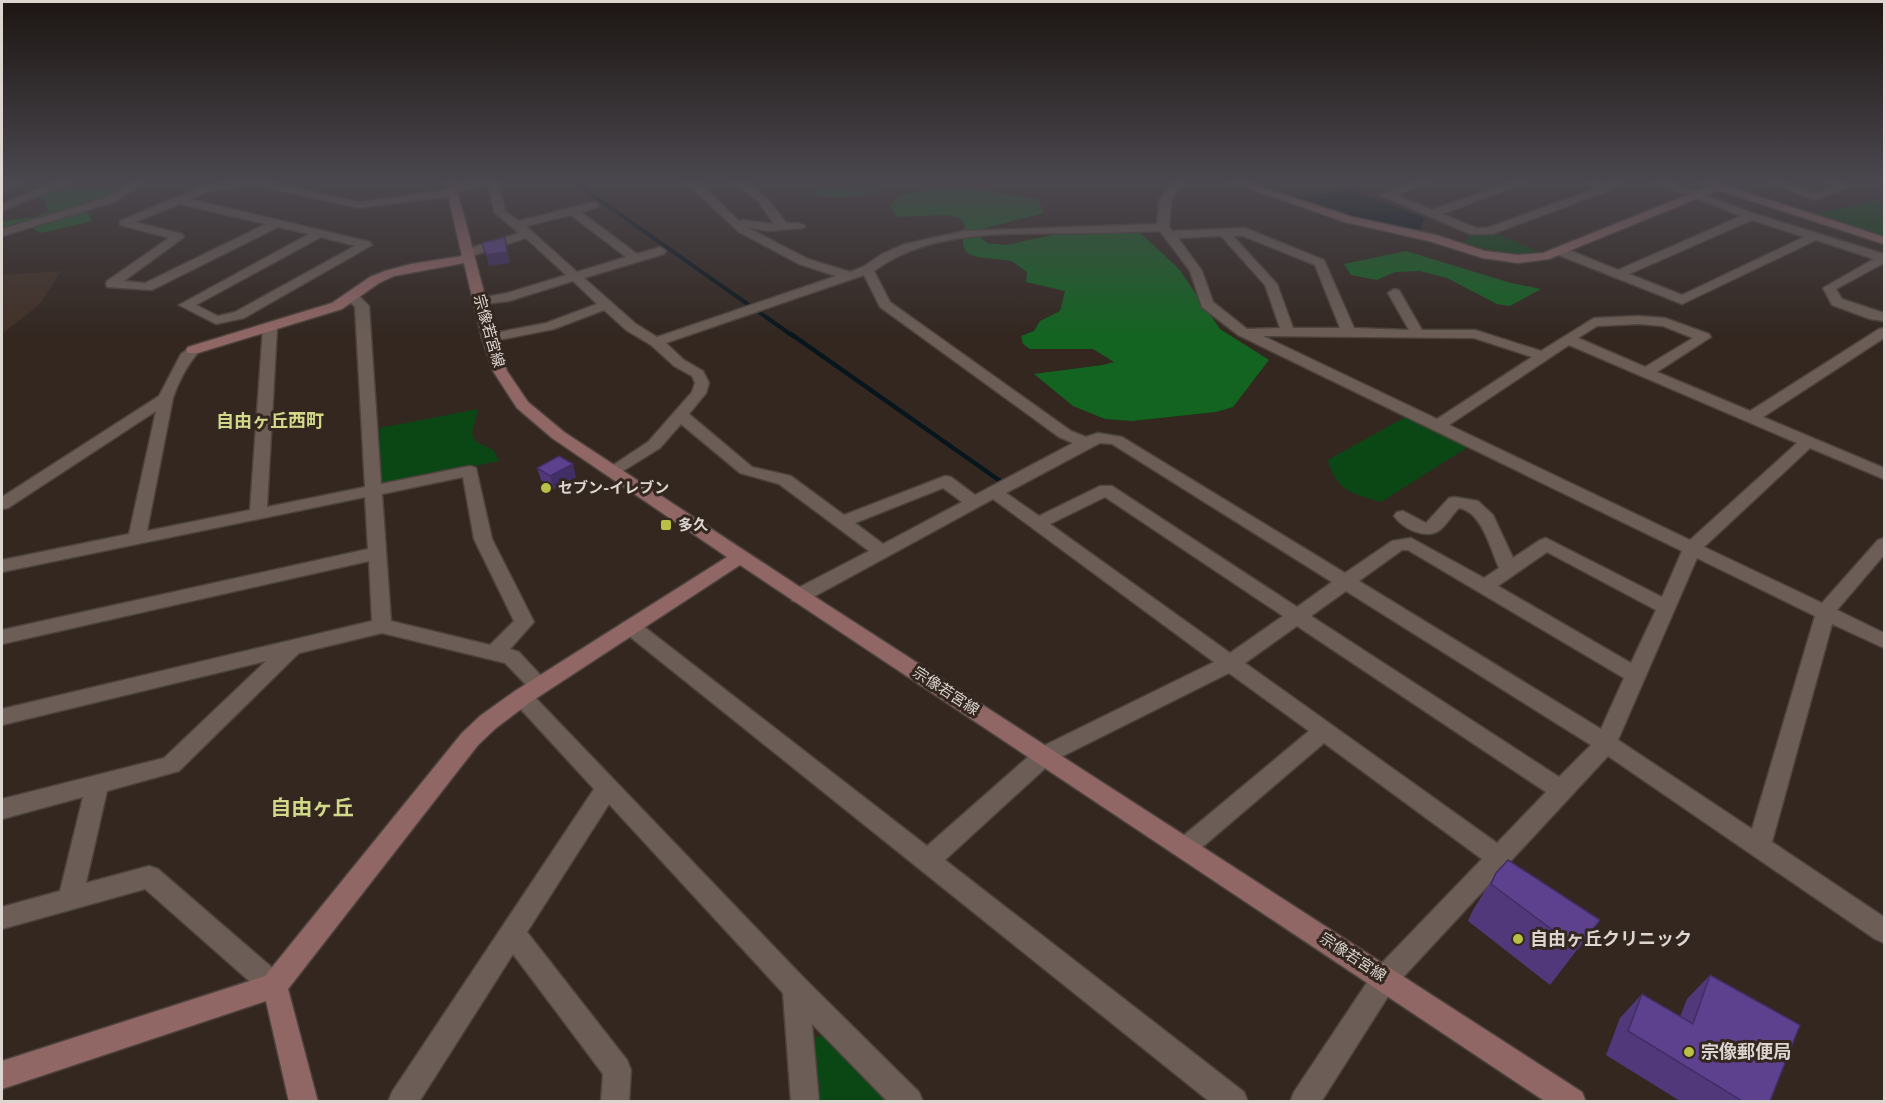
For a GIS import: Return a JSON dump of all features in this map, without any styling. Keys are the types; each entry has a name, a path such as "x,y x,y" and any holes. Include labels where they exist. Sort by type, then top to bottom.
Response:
{"street":[{"path":"164,233 178,237 112,284 147,287 256,233"},
{"path":"319,233 186,304 216,320 239,315 366,245 322,233"},
{"name":"宗像若宮線","path":"463,233 489,338 500,371 522,405 558,435 799,596 1046,755 1572,1101"},
{"path":"137,539 166,398 188,354 193,350 337,306 385,275 468,256 516,233"},
{"path":"527,233 631,327 656,342 679,363 698,374 702,383 699,393 654,445 612,471"},
{"path":"603,233 635,258"},
{"path":"749,233 803,263 821,270 850,275"},
{"path":"656,342 867,270 875,262 904,249 967,233"},
{"path":"1168,233 1196,272 1207,304 1244,332 1884,641"},
{"path":"1224,233 1271,284 1288,332"},
{"path":"1249,233 1320,263 1349,332"},
{"path":"1411,233 1491,256 1526,259 1545,256 1603,233"},
{"path":"1618,274 1711,233"},
{"path":"1803,233 1884,258"},
{"path":"1861,233 1884,241"},
{"path":"1560,251 1683,300 1813,237"},
{"path":"480,303 509,297 660,251"},
{"path":"1884,258 1829,288 1837,302 1884,317"},
{"path":"867,270 885,304 892,310 1065,434 1086,443"},
{"path":"1394,293 1418,334"},
{"path":"352,298 362,306 382,626"},
{"path":"489,338 549,326 606,305"},
{"path":"1439,425 1594,322 1639,320 1665,322 1704,337 1646,372"},
{"path":"258,514 270,328"},
{"path":"1244,332 1475,334 1544,356"},
{"path":"1752,417 1884,332"},
{"path":"1568,339 1809,440 1884,474"},
{"path":"2,504 166,398"},
{"path":"680,416 746,470 785,480 882,552"},
{"path":"799,596 1086,443 1098,438 1116,440 1606,743 1884,931"},
{"path":"1304,1101 1385,978 1606,743 1693,547 1809,440"},
{"path":"2,566 470,471 483,539 524,622 496,651"},
{"path":"843,522 945,481 974,503"},
{"path":"1039,523 1106,490 1562,791"},
{"path":"994,492 1498,857"},
{"path":"1402,516 1421,530 1430,530 1437,525 1446,510 1455,502 1472,505 1484,515 1509,569"},
{"path":"929,860 1046,755 1230,663 1344,580 1398,544 1411,544 1637,676"},
{"path":"1484,587 1546,544 1666,607"},
{"path":"1759,847 1826,611 1884,544"},
{"path":"2,637 378,553"},
{"path":"2,1075 274,986 470,739 488,722 530,692 741,556"},
{"path":"2,717 382,626 496,651 512,657 530,692 608,788 796,988 909,1101"},
{"path":"631,627 1234,1101"},
{"path":"2,809 171,765 294,646"},
{"path":"1185,848 1324,731"},
{"path":"70,899 97,785"},
{"path":"402,1101 608,788"},
{"path":"2,918 149,877 274,986 304,1101"},
{"path":"512,932 617,1070 615,1101"},
{"path":"796,988 805,1101"}],"shaded area":[{"path":"61,271 40,304 2,334 2,275"}],"green space":[{"path":"964,233 982,233 981,238 987,243 1006,245 1057,234 1141,233 1179,269 1220,329 1269,360 1233,407 1216,412 1132,421 1105,419 1073,406 1034,374 1114,362 1093,349 1030,349 1023,344 1021,336 1034,331 1040,321 1060,311 1065,291 1026,282 1027,272 1011,261 983,258 968,253 964,248"},
{"path":"1471,234 1498,234 1539,252 1502,252 1465,243"},
{"path":"1406,251 1511,283 1541,289 1510,306 1497,304 1447,278 1420,271 1395,272 1377,280 1351,275 1344,264"},
{"path":"478,409 472,433 475,441 493,450 499,461 385,484 380,482 380,428"},
{"path":"1409,415 1471,445 1381,502 1354,493 1341,485 1331,471 1328,460"},
{"path":"820,1036 829,1038 891,1101 813,1101 810,1038"}],"building":[{"path":"505,237 507,252 486,255 482,243"},
{"path":"559,456 573,464 550,476 537,468"},
{"path":"1508,860 1600,920 1578,949 1491,884 1496,873"},
{"path":"1710,975 1800,1025 1770,1101 1742,1101 1628,1031 1642,994 1693,1024"}],"waterway":[{"path":"647,233 793,336"},
{"path":"791,334 1003,483"}],"place":[{"name":"セブン-イレブン","path":"546,488"},
{"name":"多久","path":"666,525"},
{"name":"自由ヶ丘クリニック","path":"1518,939"},
{"name":"宗像郵便局","path":"1689,1052"}],"district":[{"name":"自由ヶ丘西町","path":"270,421"},
{"name":"自由ヶ丘","path":"312,808"}]}
